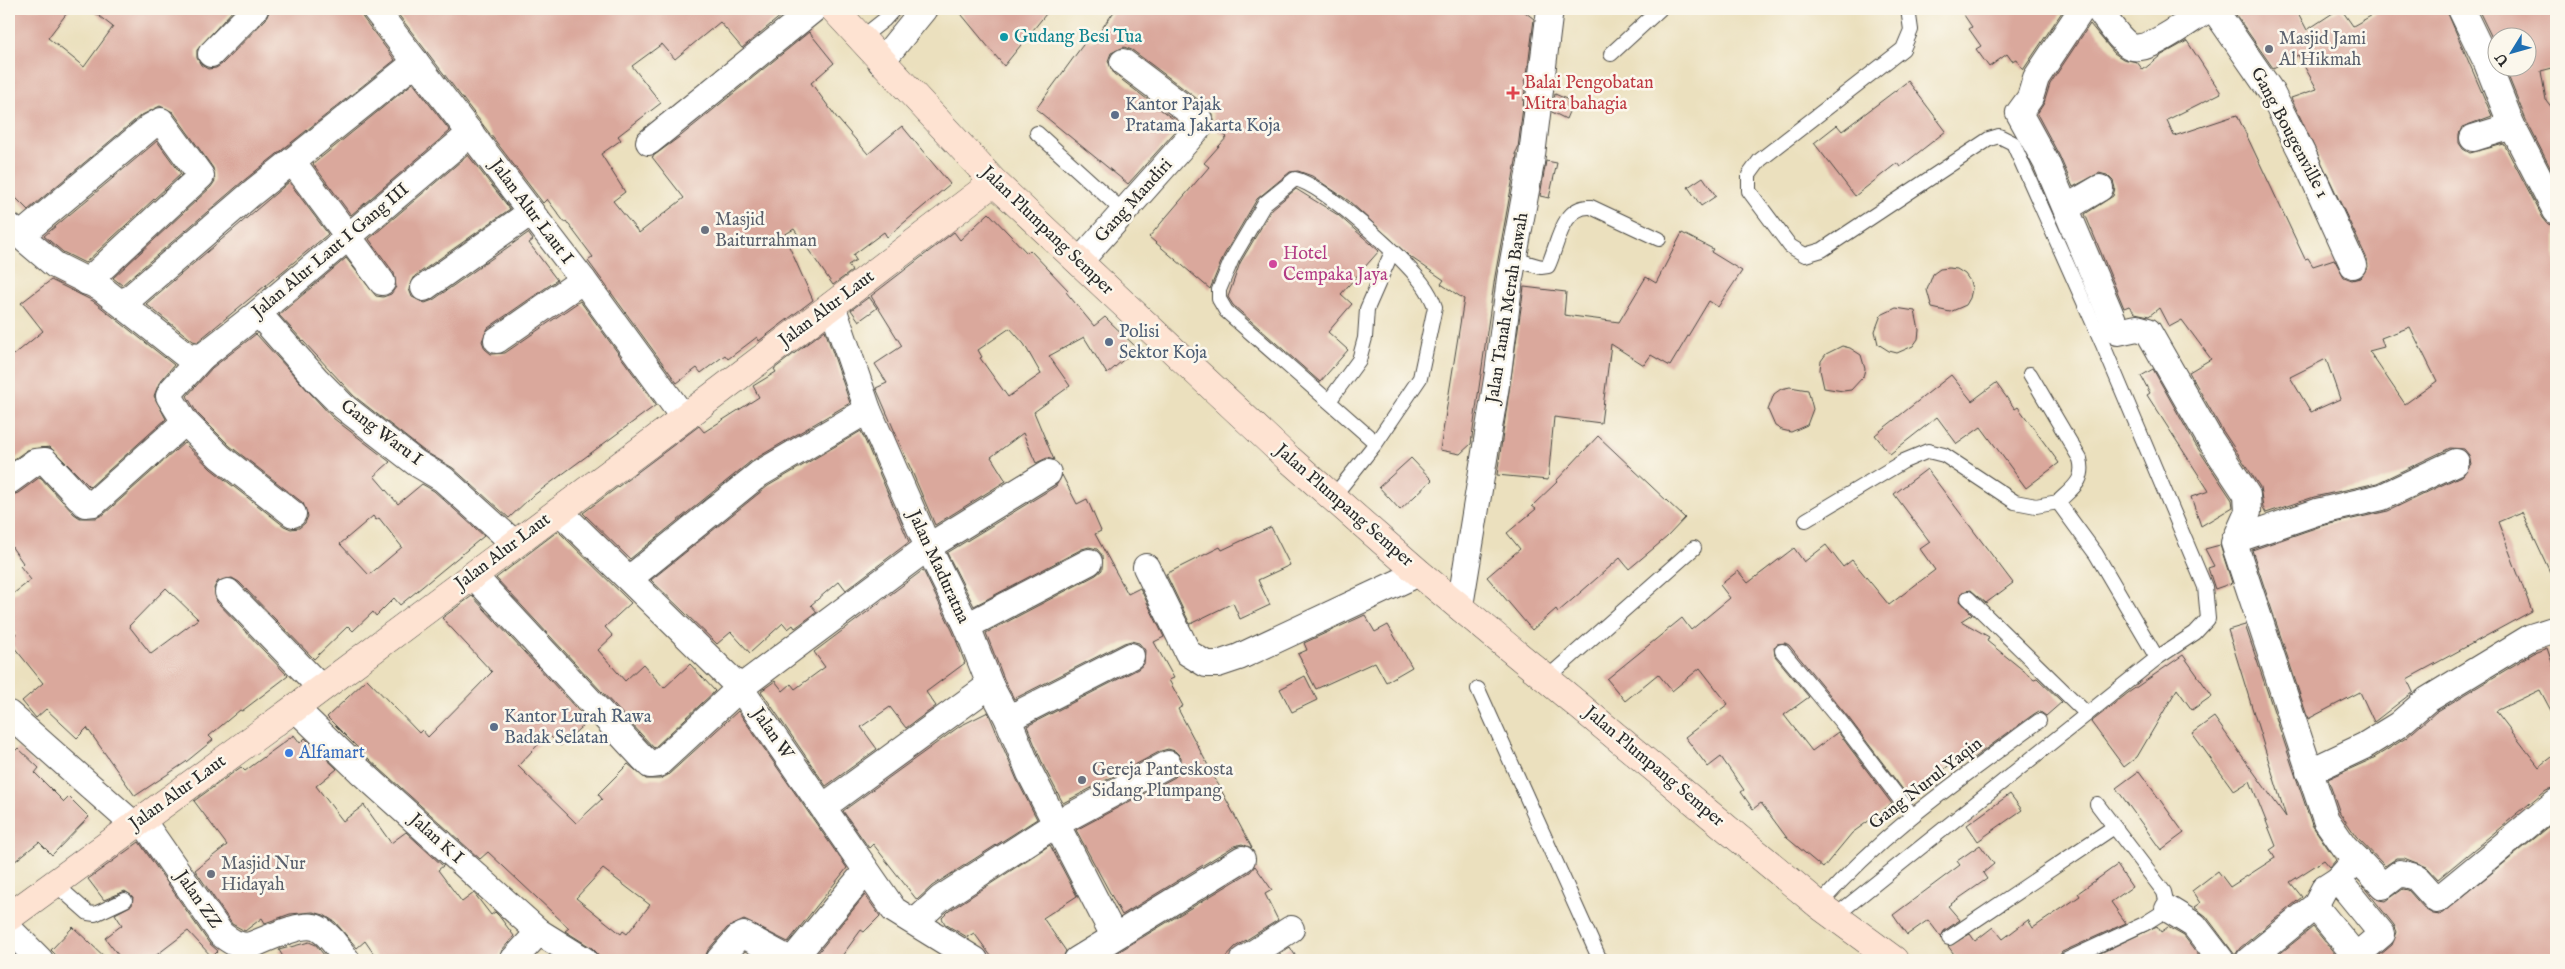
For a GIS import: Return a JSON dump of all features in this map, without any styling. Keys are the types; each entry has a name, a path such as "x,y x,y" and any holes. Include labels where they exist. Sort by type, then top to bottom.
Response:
{"main road":[{"name":"Jalan Plumpang Semper","path":"834,9 994,182 1289,459 1420,573 1827,910 1894,960"},
{"name":"Jalan Alur Laut","path":"9,917 295,708 684,418 994,182"}],"street":[{"path":"211,54 255,9"},
{"name":"Jalan Alur Laut I","path":"375,9 583,280 684,418"},
{"path":"649,142 814,9"},
{"path":"881,62 924,9"},
{"name":"Jalan Tanah Merah Bawah","path":"1460,606 1498,373 1514,259 1531,163 1550,9"},
{"path":"2082,9 2036,78 2030,98 2020,113 2046,162 2118,332 2137,328 2148,331 2208,436 2247,495 2248,512 2234,543 2326,820 2344,846 2383,886 2400,872 2416,877 2437,900 2556,802"},
{"path":"2098,9 2128,45 2135,48 2148,46 2208,9"},
{"name":"Gang Bougenville 1","path":"2214,9 2270,90 2305,158 2353,265"},
{"path":"2461,9 2487,63 2512,126 2556,211"},
{"path":"123,304 292,161 416,62"},
{"name":"Gang Mandiri","path":"1074,258 1201,125 1199,119 1123,62"},
{"path":"87,282 201,176 161,121 150,126 90,176 15,231 55,265 87,282 100,288 123,304 160,336 195,357"},
{"path":"2473,138 2512,126"},
{"name":"Jalan Alur Laut I Gang III","path":"185,422 169,396 195,357 258,313 471,133"},
{"path":"292,161 382,282"},
{"path":"2066,208 2100,188"},
{"path":"424,288 530,212"},
{"path":"497,340 583,280"},
{"name":"Jalan Maduratna","path":"832,305 868,410 928,547 967,626 990,685 1008,718 1030,773 1114,936"},
{"name":"Gang Waru I","path":"258,313 317,380 344,407 416,463 443,479 514,543"},
{"path":"629,579 759,474 868,410"},
{"path":"9,481 35,462 45,461 85,504 94,503 185,422 220,458 293,514"},
{"path":"2235,540 2317,512 2382,497 2456,462"},
{"path":"473,575 650,765 658,764 740,688 928,547 1048,473"},
{"name":"Jalan W","path":"559,511 740,688 894,910 975,960"},
{"path":"967,626 1089,562"},
{"path":"1146,567 1188,654 1206,664 1218,664 1239,657 1420,573"},
{"path":"228,592 321,688"},
{"path":"2309,772 2364,746 2398,725 2427,700 2531,637 2556,629"},
{"path":"1008,718 1131,656"},
{"path":"822,807 990,685"},
{"name":"Jalan K I","path":"295,708 360,771 539,932 584,960"},
{"name":"Jalan ZZ","path":"9,714 137,822 221,934 229,940 239,946 249,946 303,926 317,928 329,937 347,960"},
{"path":"916,922 940,899 1056,824 1168,764"},
{"path":"2249,960 2315,906 2324,889 2338,880 2357,859"},
{"path":"1077,960 1242,860"},
{"path":"719,960 738,938 744,935 788,959 794,958 866,871"},
{"path":"2315,906 2357,958 2382,934 2338,880"},
{"path":"2168,910 2194,925 2221,960"},
{"path":"9,929 40,960"},
{"path":"1243,960 1291,930"},
{"path":"514,960 539,932"}],"lane":[{"path":"860,39 884,20 894,9"},
{"path":"1611,54 1660,9"},
{"path":"1827,910 2087,714 2157,658 2195,633 2208,618 2205,587 2103,345 2013,143 1999,136 1989,139 1822,250 1805,255 1790,246 1749,191 1749,175 1760,160 1903,49 1909,39 1911,30 1908,9"},
{"path":"1036,134 1114,203"},
{"path":"1333,497 1376,443 1420,378 1435,307 1421,282 1392,252 1336,203 1308,183 1295,179 1265,203 1232,259 1219,290 1219,299 1226,310 1376,443"},
{"path":"1074,258 1114,203 1125,192"},
{"path":"1514,259 1541,267 1548,266 1570,214 1582,206 1591,207 1659,239"},
{"path":"1328,401 1359,360 1365,338 1367,309 1392,252"},
{"path":"1806,520 1904,461 1928,451 1944,455 2016,502 2036,506 2058,502 2080,480 2083,470 2080,458 2030,374"},
{"path":"2058,502 2096,554 2157,658"},
{"path":"1547,678 1694,548"},
{"path":"1968,598 2087,714"},
{"path":"1782,651 1841,722 1911,814"},
{"path":"1478,690 1600,960"},
{"name":"Gang Nurul Yaqin","path":"1827,910 1844,877 1911,814 2040,721"},
{"path":"2066,960 2144,924 2168,910 2164,892 2097,804"},
{"path":"1949,938 2114,827"},
{"path":"54,883 88,913 95,914 125,900"}],"building":[{"path":"9,9 70,9 48,38 84,67 113,27 90,9 234,9 197,50 197,58 201,65 208,69 216,68 222,64 266,19 270,9 360,9 363,18 395,60 242,182 122,285 113,278 211,187 215,181 213,168 173,112 160,106 140,116 28,210 9,191"},
{"path":"394,9 787,9 742,48 720,22 675,59 662,44 632,66 661,103 618,136 621,140 601,154 625,192 613,201 639,233 684,198 652,157 809,32 834,63 811,83 837,118 868,154 902,126 950,184 887,237 884,232 853,255 856,260 848,265 852,271 833,285 794,229 784,235 813,300 759,341 757,337 728,359 725,355 701,373 697,368 677,383 588,261 593,257 566,221 565,223 547,199 543,203"},
{"name":"Gudang Besi Tua","path":"957,9 1050,9 1004,66"},
{"path":"1116,9 1521,9 1534,19 1527,75 1524,81 1526,82 1518,148 1515,154 1517,154 1516,161 1495,276 1471,444 1460,454 1440,450 1464,299 1441,284 1444,280 1409,256 1349,201 1312,176 1298,171 1290,172 1257,199 1224,255 1210,289 1149,237 1209,167 1204,163 1227,137 1215,129 1213,114 1208,107 1132,50 1124,47 1111,53 1108,61 1114,74 1181,125 1128,184 1036,109 1088,38 1092,42"},
{"path":"1960,9 2064,9 2023,70 2016,59 2012,61 2007,54 1989,67 1976,49 1981,46 1969,29 1972,27"},
{"path":"2247,9 2296,9 2307,30 2339,9 2341,9 2353,26 2383,9 2446,9 2492,116 2462,127 2459,134 2459,143 2463,149 2470,153 2504,144 2543,218 2548,224 2556,226 2556,585 2522,512 2498,522 2532,611 2407,679 2413,692 2374,722 2360,692 2308,719 2252,550 2321,526 2388,511 2463,475 2471,464 2469,455 2464,449 2450,448 2377,483 2314,497 2266,513 2263,507 2260,487 2221,428 2189,372 2211,359 2182,320 2169,327 2159,308 2149,316 2135,313 2129,306 2124,308 2085,214 2113,196 2115,188 2113,181 2107,175 2099,173 2073,187 2059,155 2037,114 2044,103 2050,84 2090,24 2114,53 2123,59 2137,62 2143,70 2160,56 2187,41 2221,93 2167,120 2174,136 2237,115 2305,259 2308,258 2313,266 2334,259 2344,277 2352,280 2360,278 2368,267 2367,259 2291,98 2317,89 2298,55 2273,68 2236,15","holes":["2410,327 2437,381 2405,404 2369,351 2384,347 2381,338","2326,359 2340,399 2311,412 2290,377"]},
{"path":"2478,9 2551,9 2556,27 2556,67 2541,71 2546,100 2556,113 2556,179 2526,120 2509,78 2538,78 2538,28 2488,30"},
{"path":"1908,81 1946,131 1900,167 1897,163 1855,196 1814,143 1837,125 1842,131"},
{"path":"413,83 450,131 351,215 313,164"},
{"path":"1555,94 1573,102 1566,119 1552,112"},
{"path":"157,141 181,174 85,263 63,252 44,236"},
{"path":"468,155 510,209 415,276 409,289 412,297 425,303 433,300 528,233 533,240 529,243 557,280 488,328 482,341 485,349 491,354 505,353 580,301 656,405 530,498 509,518 453,468 424,451 354,396 279,315 346,258 376,296 383,297 391,294 396,287 394,273 369,239"},
{"path":"1546,161 1557,163 1549,198 1540,196"},
{"path":"1703,177 1716,196 1701,206 1688,187"},
{"path":"289,182 328,234 197,342 193,341 146,304"},
{"path":"1296,189 1338,215 1379,251 1341,294 1352,304 1328,332 1348,350 1320,382 1233,305 1228,297 1240,263 1272,209"},
{"path":"989,213 1027,253 1030,250 1068,290 1066,292 1094,326 1105,317 1137,348 1107,374 1084,337 1049,356 1070,386 1034,412 1054,460 1047,458 1036,463 1023,433 991,457 1006,481 935,525 876,388 887,383 875,364 902,346 871,296 954,232 960,240","holes":["1010,328 1024,344 1041,374 1008,397 980,358 982,357 978,350"]},
{"path":"1682,233 1713,249 1711,252 1742,271 1718,307 1709,301 1670,366 1651,355 1644,365 1611,344 1601,423 1554,417 1548,480 1497,475 1524,287 1566,292 1564,315 1619,322 1646,277 1656,283"},
{"path":"1940,269 1957,269 1965,274 1970,281 1972,289 1966,305 1950,312 1932,308 1927,290 1933,274"},
{"path":"51,280 93,301 174,365 159,383 154,396 166,419 90,487 50,447 27,450 9,463 9,359 43,331 21,303"},
{"path":"869,297 877,308 859,321 851,310"},
{"path":"1896,308 1915,311 1919,330 1918,339 1913,346 1897,353 1889,351 1878,344 1875,331 1881,315"},
{"path":"825,330 850,403 750,462 630,559 583,513 699,426 704,432 759,397 753,386 776,372 774,369"},
{"path":"256,334 333,418 390,462 374,476 398,504 422,484 434,491 484,536 400,605 394,598 376,616 373,612 353,631 348,626 314,659 239,582 232,578 218,581 214,588 217,602 288,676 242,711 240,710 209,736 213,740 186,762 135,796 87,728 77,738 46,709 36,718 22,701 43,683 9,641 16,634 9,624 9,597 31,580 20,566 23,563 9,543 9,496 18,493 40,477 74,514 80,518 96,518 104,514 184,443 211,469 284,526 291,529 299,528 305,523 308,516 303,503 230,446 197,413 187,396 212,368","holes":["373,516 376,520 379,518 402,547 369,575 340,544","166,588 198,619 151,654 129,626"]},
{"path":"1842,346 1850,348 1861,355 1865,369 1863,377 1851,390 1843,391 1824,388 1820,370 1821,361 1826,354"},
{"path":"2153,369 2195,444 2232,500 2233,507 2201,526 2191,497 2209,491 2147,395 2150,393 2141,376"},
{"path":"1951,375 1972,401 1996,383 2015,409 2018,407 2059,463 2026,488 1981,427 1957,444 1937,417 1890,454 1875,435"},
{"path":"1790,387 1808,390 1813,409 1807,425 1791,432 1775,426 1768,410 1774,394 1781,389"},
{"path":"861,431 909,542 846,590 839,581 811,605 817,612 795,628 793,625 788,629 783,623 750,653 731,632 717,644 651,580 768,486"},
{"path":"1598,436 1685,518 1667,537 1629,569 1620,558 1558,612 1556,609 1532,630 1487,577 1520,549 1507,533 1536,509 1532,506 1558,481 1556,481"},
{"path":"1411,458 1432,480 1400,510 1379,487"},
{"path":"1927,469 2013,583 1986,603 1971,590 1962,592 1960,601 1972,614 1961,621 1989,637 1987,641 2034,679 2037,678 2062,702 2046,716 2039,711 2034,714 1972,759 1966,751 1935,777 1924,782 1907,795 1848,717 1789,645 1785,643 1777,644 1774,648 1775,656 1809,697 1784,715 1812,751 1838,732 1892,804 1852,833 1823,868 1787,838 1761,803 1753,809 1741,792 1744,790 1721,757 1708,767 1685,737 1728,704 1700,668 1672,691 1658,674 1625,701 1607,679 1682,618 1691,630 1730,598 1720,585 1738,571 1748,583 1794,548 1804,562 1826,545 1843,567 1852,560 1889,605 1935,570 1920,549 1930,542 1894,494"},
{"path":"1062,475 1077,504 1087,499 1101,531 1095,534 1128,594 1140,588 1164,637 1154,642 1174,678 1169,680 1183,706 1178,709 1252,848 1242,844 1234,846 1122,915 1076,830 1175,777 1181,771 1181,757 1175,751 1168,749 1161,751 1063,803 1044,767 1027,726 1138,669 1144,664 1145,650 1139,643 1131,641 1124,643 1014,699 986,633 1096,575 1102,570 1102,555 1097,549 1089,547 1082,549 974,606 947,553 1056,486"},
{"path":"1271,527 1290,565 1258,580 1270,605 1240,619 1233,603 1190,624 1166,574 1220,547 1222,550"},
{"path":"558,531 631,603 605,627 613,636 598,650 625,681 643,664 664,688 690,664 715,691 654,748 496,578"},
{"path":"2220,545 2232,583 2215,589 2208,568 2214,566 2205,549"},
{"path":"923,570 953,632 965,663 926,692 936,706 906,728 890,707 861,727 877,749 826,786 761,691 775,681 783,691 791,684 795,689 825,667 814,652"},
{"path":"472,596 588,721 560,746 548,734 518,766 576,823 602,799 598,794 628,764 646,779 660,779 668,775 738,711 847,868 788,942 744,920 727,928 708,950 704,960 599,960 597,953 592,948 565,931 569,928 488,852 480,859 370,760 327,717 367,679 419,733 422,730 428,737 492,672 442,618","holes":["603,869 650,905 627,934 623,931 621,934 576,898"]},
{"path":"1365,615 1375,632 1388,625 1412,667 1386,682 1375,662 1316,689 1298,654 1307,650 1304,643"},
{"path":"2245,625 2312,825 2336,860 2330,867 2324,860 2290,882 2302,897 2240,948 2235,955 2206,916 2194,907 2200,903 2192,891 2218,871 2230,887 2275,858 2270,850 2276,846 2250,781 2234,791 2192,733 2214,717 2286,817 2228,630"},
{"path":"2547,648 2556,674 2556,720 2540,690 2496,711 2539,767 2556,754 2556,787 2546,790 2438,879 2427,867 2404,858 2397,858 2385,866 2356,836 2340,813 2328,779 2372,759 2406,738 2436,712 2534,653"},
{"path":"2183,655 2212,696 2192,710 2177,689 2137,757 2124,767 2091,722 2128,693"},
{"path":"1305,676 1317,700 1292,712 1280,689"},
{"path":"988,712 1017,780 1037,819 932,886 917,900 873,844 869,848 843,811 960,726"},
{"path":"294,735 300,743 305,738 337,769 316,786 343,821 364,805 391,843 406,832 443,866 438,870 462,902 474,893 491,915 495,912 499,916 514,936 502,950 498,960 378,960 365,941 357,948 335,922 324,915 313,912 290,914 265,923 262,918 245,931 232,924 195,870 227,845 194,801 241,767 245,771"},
{"path":"18,748 39,768 35,773 64,802 69,797 89,817 52,855 39,842 9,866 9,757"},
{"path":"2139,771 2184,833 2161,850 2116,788"},
{"path":"2010,794 2022,810 1978,841 1967,825"},
{"path":"2556,821 2556,960 2374,960 2392,945 2397,932 2394,925 2363,886 2379,900 2386,901 2403,889 2408,890 2426,910 2440,915"},
{"path":"139,842 209,943 218,951 212,957 188,931 150,960 122,960 105,938 122,925 115,914 132,905 133,897 125,891 104,900 88,879"},
{"path":"1050,845 1077,896 1043,918 1066,951 1062,960 994,960 974,933 967,937 945,924 942,918 949,911"},
{"path":"1980,845 1994,864 1983,873 1987,879 1948,906 1960,920 1944,931 1941,937 1928,920 1907,935 1893,915 1960,865 1957,861"},
{"path":"2117,865 2132,887 2111,902 2126,923 2062,952 2057,960 1952,960 1956,957 1948,946 1970,934 1975,941 1993,927 2003,939 2028,920 2033,928 2080,896 2078,893"},
{"path":"1255,866 1272,890 1265,894 1278,920 1235,947 1223,960 1105,960 1250,872"},
{"path":"865,895 880,916 864,932 861,930 839,960 812,960"},
{"path":"2157,926 2161,932 2168,927 2184,936 2202,960 2086,960"},
{"path":"73,927 108,960 61,960 51,950"},
{"path":"2313,927 2340,960 2272,960"},
{"path":"309,942 316,945 328,960 285,960 279,950"},
{"path":"1290,947 1298,960 1270,960"}],"place":[{"name":"Gudang Besi Tua","path":"1004,37"},
{"name":"Masjid Jami Al Hikmah","path":"2269,49"},
{"name":"Balai Pengobatan Mitra bahagia","path":"1513,93"},
{"name":"Kantor Pajak Pratama Jakarta Koja","path":"1115,115"},
{"name":"Masjid Baiturrahman","path":"705,230"},
{"name":"Hotel Cempaka Jaya","path":"1273,264"},
{"name":"Polisi Sektor Koja","path":"1109,342"},
{"name":"Kantor Lurah Rawa Badak Selatan","path":"494,727"},
{"name":"Alfamart","path":"289,753"},
{"name":"Gereja Panteskosta Sidang Plumpang","path":"1082,780"},
{"name":"Masjid Nur Hidayah","path":"211,874"}]}
